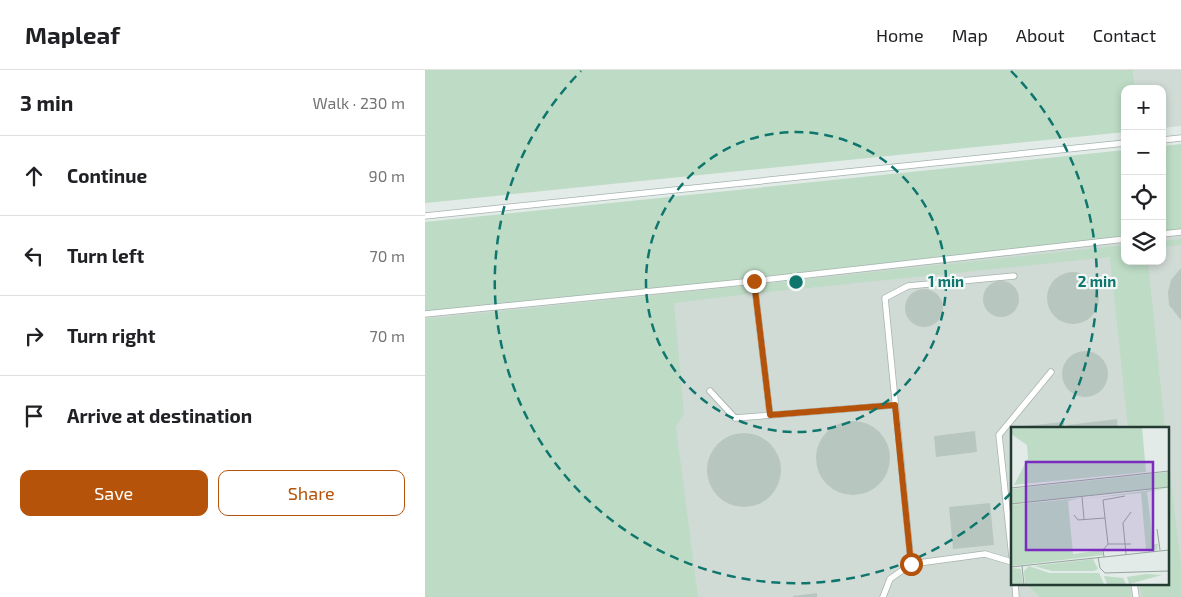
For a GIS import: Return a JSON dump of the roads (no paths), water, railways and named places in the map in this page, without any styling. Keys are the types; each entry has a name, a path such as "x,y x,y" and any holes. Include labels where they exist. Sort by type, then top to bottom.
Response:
{"lane":[{"path":"1166,140 1181,138"},
{"path":"425,216 1121,143"},
{"path":"1166,234 1181,232"},
{"path":"425,314 754,281 1121,238"},
{"path":"911,564 885,298 908,286 1014,276"},
{"path":"754,281 770,415"},
{"path":"1011,548 999,434 1051,372"},
{"path":"710,391 735,418 895,405"},
{"path":"883,597 890,580 911,564 985,554 1011,562"},
{"path":"1015,584 1016,597"},
{"path":"1134,584 1136,597"}]}
